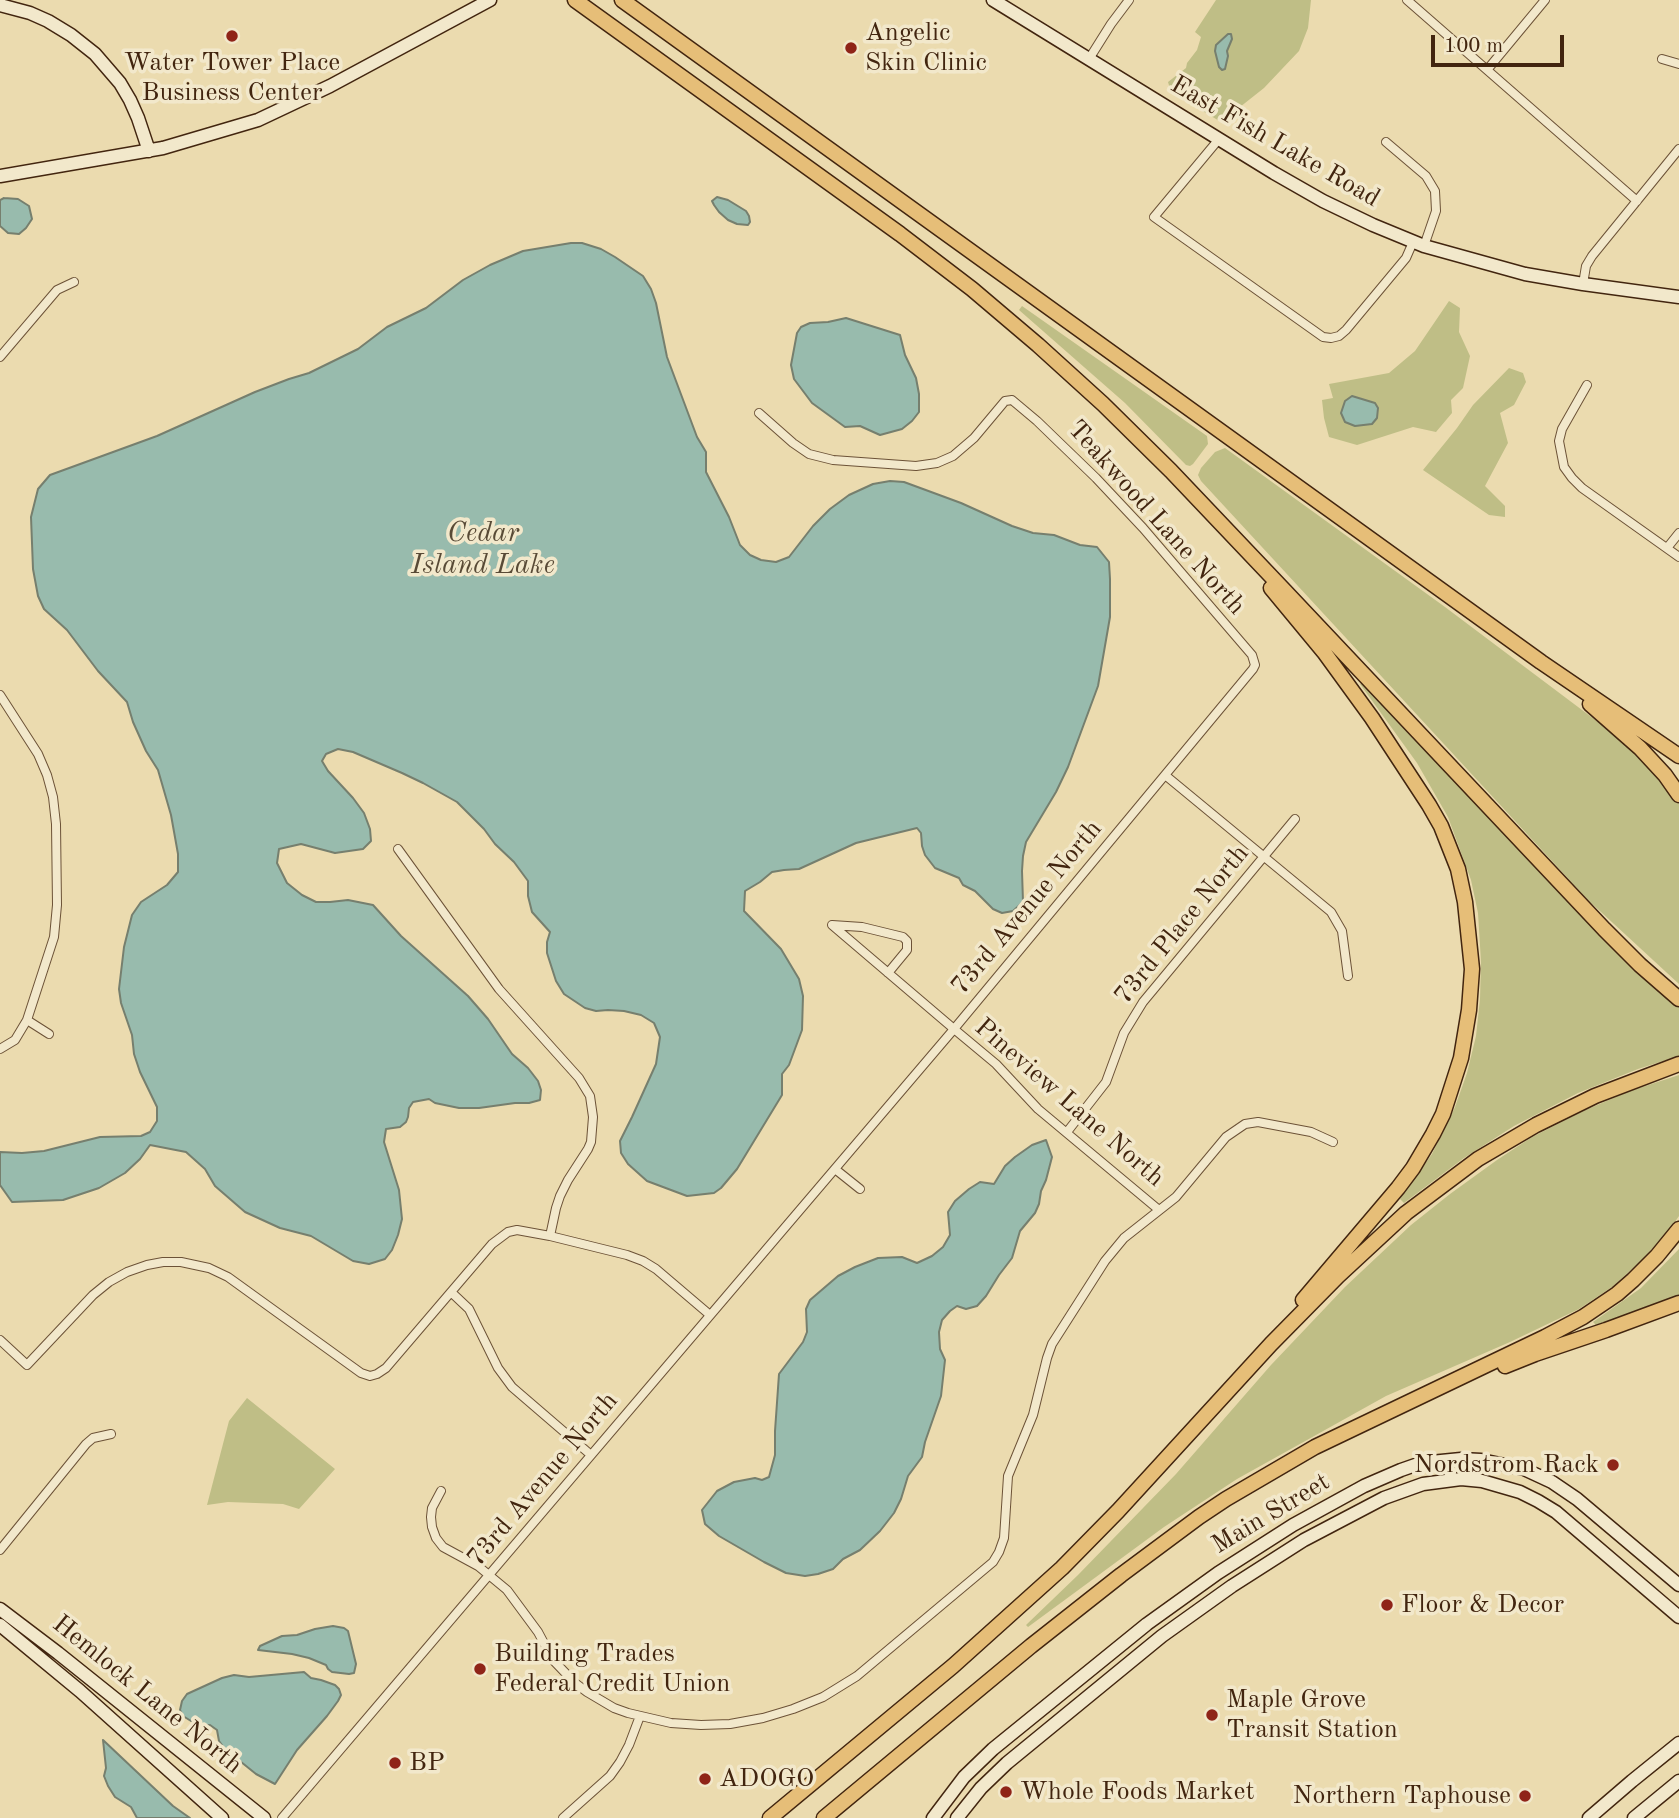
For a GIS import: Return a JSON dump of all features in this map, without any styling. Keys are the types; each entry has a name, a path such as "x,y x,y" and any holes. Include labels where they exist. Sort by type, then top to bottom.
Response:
{"highway":[{"path":"575,0 900,234 972,289 1038,345 1103,404 1220,523 1604,929 1679,999"},
{"path":"622,0 1541,662 1679,756"},
{"path":"1220,523 1344,679 1429,805 1458,869 1468,921 1472,969 1467,1025 1458,1072 1443,1114 1423,1151 1398,1188 1225,1394"},
{"path":"1541,662 1640,748 1679,795"},
{"path":"770,1818 953,1666 1044,1585 1118,1511 1270,1344 1396,1222 1478,1159 1536,1125 1595,1096 1679,1064"},
{"path":"824,1818 1031,1646 1170,1538 1226,1499 1315,1447 1545,1338 1583,1317 1633,1280 1679,1229"},
{"path":"1370,1421 1535,1354 1679,1303"}],"street":[{"path":"0,176 149,150 227,130 273,114 490,0"},
{"name":"East Fish Lake Road","path":"993,0 1323,201 1418,244 1525,274 1679,297"},
{"path":"1089,59 1129,0"},
{"path":"1407,0 1637,201"},
{"path":"1487,69 1545,0"},
{"path":"0,5 48,21 95,54 120,83 130,100 149,150"},
{"path":"1661,59 1679,64"},
{"path":"1219,139 1154,217 1322,337 1331,338 1346,330 1418,244 1436,211 1435,191 1426,176 1386,142"},
{"path":"1583,284 1588,262 1679,149"},
{"path":"0,358 57,290 74,282"},
{"path":"1587,385 1562,429 1559,441 1564,467 1582,488 1679,557"},
{"name":"Teakwood Lane North","path":"759,413 810,454 833,460 916,466 937,463 953,456 974,438 1005,401 1013,400 1096,478 1177,567 1252,655 1255,665 1250,673"},
{"path":"1667,548 1679,533"},
{"name":"73rd Avenue North","path":"282,1818 954,1029 1250,673"},
{"path":"0,695 42,764 53,797 56,824 57,922 50,954 27,1020 15,1040 0,1049"},
{"path":"1166,775 1322,904 1337,921 1342,932 1348,976"},
{"name":"73rd Place North","path":"1067,1132 1106,1082 1124,1033 1143,1002 1295,819"},
{"path":"398,849 499,989 579,1078 590,1096 593,1117 591,1142 560,1196 550,1236"},
{"name":"Pineview Lane North","path":"888,972 907,950 907,941 903,937 862,927 832,925 996,1063 1027,1098 1159,1210"},
{"path":"27,1020 49,1034"},
{"path":"441,1492 432,1508 431,1517 436,1538 443,1547 470,1561 507,1590 538,1632 553,1660 587,1692 614,1708 671,1723 730,1724 793,1709 823,1697 858,1676 993,1562 1004,1538 1008,1476 1033,1415 1052,1344 1113,1250 1124,1238 1176,1197 1226,1137 1245,1124 1258,1122 1311,1132 1334,1142"},
{"path":"835,1169 860,1189"},
{"path":"0,1340 27,1365 93,1295 109,1282 136,1268 172,1262 217,1271 360,1373 370,1376 386,1368 492,1244 504,1234 517,1230 643,1261 710,1315"},
{"path":"451,1292 469,1309 498,1368 512,1387 591,1455"},
{"path":"0,1550 86,1444 93,1438 111,1434"},
{"name":"Main Street","path":"933,1818 964,1777 993,1749 1101,1660 1182,1598 1293,1525 1381,1477 1421,1463 1481,1460 1533,1473 1577,1499 1679,1584"},
{"name":"Main Street","path":"957,1818 981,1788 1007,1763 1162,1636 1232,1586 1304,1540 1384,1498 1423,1484 1461,1479 1482,1481 1501,1485 1538,1501 1556,1512 1679,1617"},
{"name":"Hemlock Lane North","path":"0,1609 264,1818"},
{"name":"Hemlock Lane North","path":"0,1625 80,1691 222,1818"},
{"path":"563,1818 610,1776 629,1745 639,1716"},
{"path":"1589,1818 1679,1744"},
{"path":"1634,1818 1679,1781"}],"shaded area":[{"path":"1216,0 1311,0 1308,28 1299,51 1264,88 1221,122 1171,92 1168,82 1186,68 1197,50 1201,37 1195,32"},
{"path":"1449,301 1460,308 1459,332 1470,356 1463,388 1451,400 1452,413 1436,432 1413,427 1357,445 1329,437 1322,400 1333,398 1329,384 1389,373 1415,351"},
{"path":"1022,306 1207,436 1208,444 1193,464 1186,465 1125,403 1019,310"},
{"path":"1509,368 1523,373 1526,382 1514,405 1500,413 1508,443 1485,486 1505,506 1505,517 1489,515 1423,470 1473,405"},
{"path":"1225,448 1445,607 1598,722 1600,719 1643,758 1679,804 1679,984 1588,900 1201,481 1198,475 1201,468 1215,452"},
{"path":"1363,682 1679,1006 1679,1056 1578,1093 1514,1126 1464,1158 1404,1203 1400,1199 1432,1154 1455,1107 1467,1073 1476,1036 1480,999 1478,913 1471,880 1448,817 1417,763 1360,684"},
{"path":"1679,1075 1679,1216 1641,1261 1612,1287 1579,1309 1386,1396 1237,1479 1164,1527 1028,1627 1026,1625 1176,1474 1271,1365 1345,1287 1411,1225 1450,1194 1532,1137 1630,1091"},
{"path":"1679,1249 1679,1296 1596,1325 1593,1322 1641,1288"},
{"path":"247,1398 335,1469 299,1509 283,1504 228,1502 207,1505 229,1421"}],"water":[{"path":"1231,34 1232,39 1227,51 1225,69 1222,70 1215,51 1216,45"},
{"path":"717,197 746,211 750,222 748,225 728,220 719,212 712,201"},
{"path":"18,199 29,206 32,219 19,234 8,233 0,226 0,200"},
{"name":"Cedar Island Lake","path":"582,243 601,249 615,257 643,276 651,289 667,357 697,437 706,452 706,472 740,545 750,555 776,562 789,557 830,509 849,495 873,484 890,481 904,482 1033,533 1054,535 1080,545 1097,547 1109,562 1110,617 1098,686 1068,767 1026,842 1022,871 1023,902 1013,911 1002,913 993,909 975,891 963,885 959,878 935,868 925,855 921,833 917,828 856,843 799,869 772,872 745,891 744,911 781,949 799,979 803,996 802,1030 789,1065 782,1074 782,1095 737,1169 714,1193 687,1196 647,1181 628,1164 621,1153 620,1141 656,1064 660,1037 654,1023 641,1015 624,1011 596,1011 585,1008 564,994 556,981 547,953 550,932 532,912 528,881 514,862 457,802 402,773 353,752 338,749 326,754 322,761 364,813 371,841 363,849 335,853 301,844 279,849 277,863 287,883 316,902 348,900 373,905 401,936 468,996 488,1019 512,1054 538,1081 540,1100 479,1108 459,1108 435,1103 429,1099 413,1102 406,1122 400,1127 386,1129 384,1142 399,1190 402,1219 398,1235 385,1259 369,1264 353,1261 311,1236 280,1228 245,1212 215,1186 205,1169 186,1152 150,1145 125,1173 99,1188 63,1200 12,1202 0,1185 0,1152 44,1151 100,1137 141,1136 150,1132 157,1121 157,1107 134,1054 132,1035 119,989 124,947 132,915 141,902 167,885 178,872 178,854 171,815 158,770 146,751 127,702 98,671 67,630 44,609 38,596 33,569 31,517 38,489 50,475 157,436 255,392 309,373 358,349 387,327 426,308 463,280 490,265 523,251"},
{"path":"846,318 900,335 919,394 919,412 902,429 880,435 860,426 845,427 812,403 794,379 791,365 797,333 801,327 810,323"},
{"path":"1352,396 1375,403 1378,408 1377,418 1372,424 1355,426 1345,422 1341,413 1345,401"},
{"path":"1046,1140 1052,1157 1046,1180 1035,1213 1020,1231 1012,1258 977,1306 966,1309 957,1306 942,1320 939,1332 940,1349 945,1360 941,1396 922,1457 908,1476 894,1513 880,1531 860,1550 843,1559 833,1569 805,1576 786,1573 719,1536 705,1524 702,1510 717,1491 734,1482 769,1477 775,1455 779,1374 803,1342 807,1332 806,1309 810,1300 838,1276 878,1258 902,1257 917,1263 932,1256 943,1247 950,1235 948,1212 955,1201 980,1182 994,1184 1005,1166 1015,1157 1032,1145"},
{"path":"333,1626 348,1631 356,1664 354,1673 332,1672 326,1665 309,1658 258,1650 260,1646 282,1636"},
{"path":"304,1672 311,1678 335,1685 341,1695 327,1716 297,1750 275,1784 256,1774 225,1749 219,1741 217,1730 210,1725 199,1726 183,1716 180,1710 187,1694 222,1678 234,1675 249,1677"},
{"path":"103,1740 173,1806 190,1818 137,1818 131,1807 115,1797 108,1786 104,1776 106,1768"}],"place":[{"name":"Water Tower Place Business Center","path":"232,36"},
{"name":"Angelic Skin Clinic","path":"851,48"},
{"name":"Nordstrom Rack","path":"1613,1465"},
{"name":"Floor & Decor","path":"1387,1605"},
{"name":"Building Trades Federal Credit Union","path":"480,1669"},
{"name":"Maple Grove Transit Station","path":"1212,1715"},
{"name":"BP","path":"395,1763"},
{"name":"ADOGO","path":"705,1779"},
{"name":"Whole Foods Market","path":"1006,1792"},
{"name":"Northern Taphouse","path":"1525,1796"}]}
